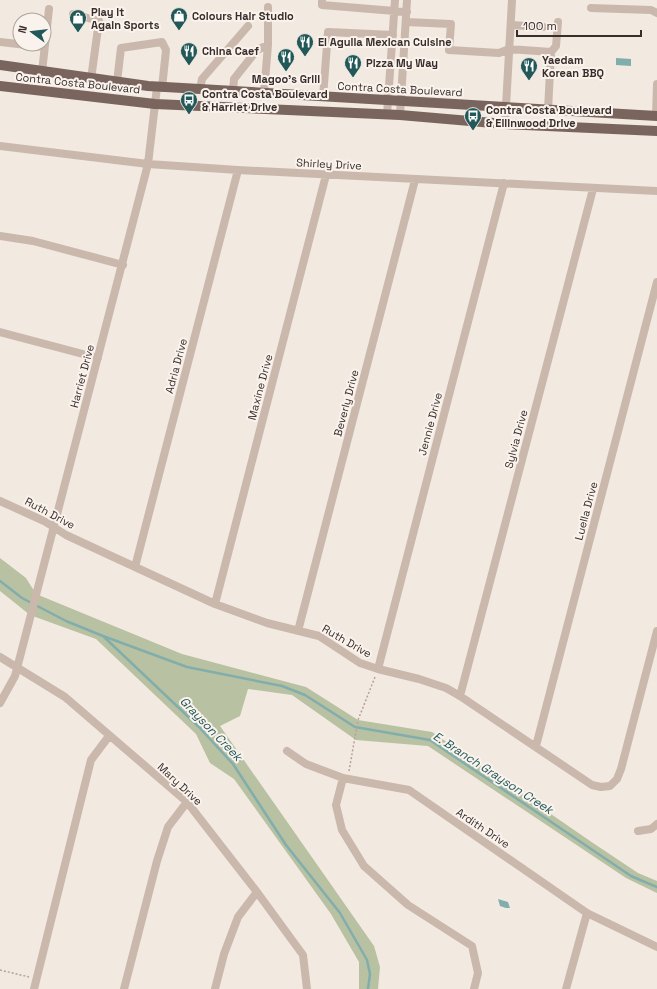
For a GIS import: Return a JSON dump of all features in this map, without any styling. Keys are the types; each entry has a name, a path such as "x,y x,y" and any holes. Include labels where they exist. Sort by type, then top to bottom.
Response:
{"main road":[{"name":"Contra Costa Boulevard","path":"0,65 91,79 159,87 323,98 388,99 506,108 656,116"},
{"name":"Contra Costa Boulevard","path":"0,86 155,104 387,115 504,124 657,131"}],"street":[{"path":"322,0 322,6 406,12"},
{"path":"387,115 395,0"},
{"path":"400,116 407,0"},
{"path":"504,124 512,0"},
{"path":"264,93 268,44 268,7"},
{"path":"592,8 651,10 657,13"},
{"path":"74,14 98,21 91,79"},
{"path":"406,22 451,24 449,50 499,53 509,49 551,52"},
{"path":"548,110 551,52 556,46 558,22"},
{"path":"510,25 542,27"},
{"path":"200,89 202,79 248,26"},
{"path":"323,98 328,32 393,35"},
{"path":"0,42 12,43"},
{"name":"Harriet Drive","path":"0,703 18,668 30,614 123,265 148,164 155,104 166,50 162,42 121,48 117,82"},
{"path":"232,91 234,79 257,50 268,44"},
{"path":"42,72 44,52"},
{"path":"656,116 657,84"},
{"name":"Shirley Drive","path":"0,146 148,164 415,180 657,191"},
{"name":"Adria Drive","path":"135,567 238,170"},
{"name":"Maxine Drive","path":"215,604 326,175"},
{"name":"Beverly Drive","path":"298,631 415,180"},
{"name":"Jennie Drive","path":"378,669 504,183"},
{"name":"Sylvia Drive","path":"460,696 592,188"},
{"path":"0,236 33,241 123,265"},
{"name":"Luella Drive","path":"536,746 657,282"},
{"path":"0,332 98,358"},
{"name":"Ruth Drive","path":"0,501 215,604 267,623 319,636 360,663 446,688 536,746 592,785 601,787 610,786 617,779 621,769 657,631"},
{"name":"Mary Drive","path":"0,657 65,697 187,802 257,892 303,955 307,989"},
{"path":"34,989 91,760 110,736"},
{"name":"Ardith Drive","path":"287,751 306,764 345,778 409,790 587,913 657,947"},
{"path":"345,778 336,805 342,830 364,866 408,905 472,946 478,973 474,989"},
{"path":"124,989 157,861 168,827 187,802"},
{"path":"638,831 651,829 657,824"},
{"path":"215,989 224,954 238,917 257,892"},
{"path":"566,989 587,913"}],"path":[{"path":"345,778 356,740 358,720 378,669"},
{"path":"0,970 36,979"}],"green space":[{"path":"0,558 26,578 36,594 182,654 306,687 358,720 432,732 638,873 657,881 657,893 626,878 428,746 356,740 292,695 248,689 240,716 220,726 374,946 380,967 378,989 359,989 359,962 331,914 234,779 210,763 196,734 96,639 30,615 0,591"}],"water":[{"path":"616,58 631,59 631,66 616,65"},
{"path":"498,899 508,902 510,908 500,906"}],"waterway":[{"name":"Grayson Creek","path":"0,581 22,598 66,621 103,636 199,727 233,764 286,845 340,913 367,960 370,974 368,989"},
{"name":"E. Branch Grayson Creek","path":"103,636 187,667 282,686 305,695 355,727 430,740 631,876 657,887"}],"place":[{"name":"Colours Hair Studio","path":"179,31"},
{"name":"Play It Again Sports","path":"78,33"},
{"name":"El Aguila Mexican Cuisine","path":"305,57"},
{"name":"China Caef","path":"189,66"},
{"name":"Magoo's Grill","path":"286,72"},
{"name":"Pizza My Way","path":"353,78"},
{"name":"Yaedam Korean BBQ","path":"529,81"},
{"name":"Contra Costa Boulevard & Harriet Drive","path":"189,115"},
{"name":"Contra Costa Boulevard & Ellinwood Drive","path":"473,131"}]}
